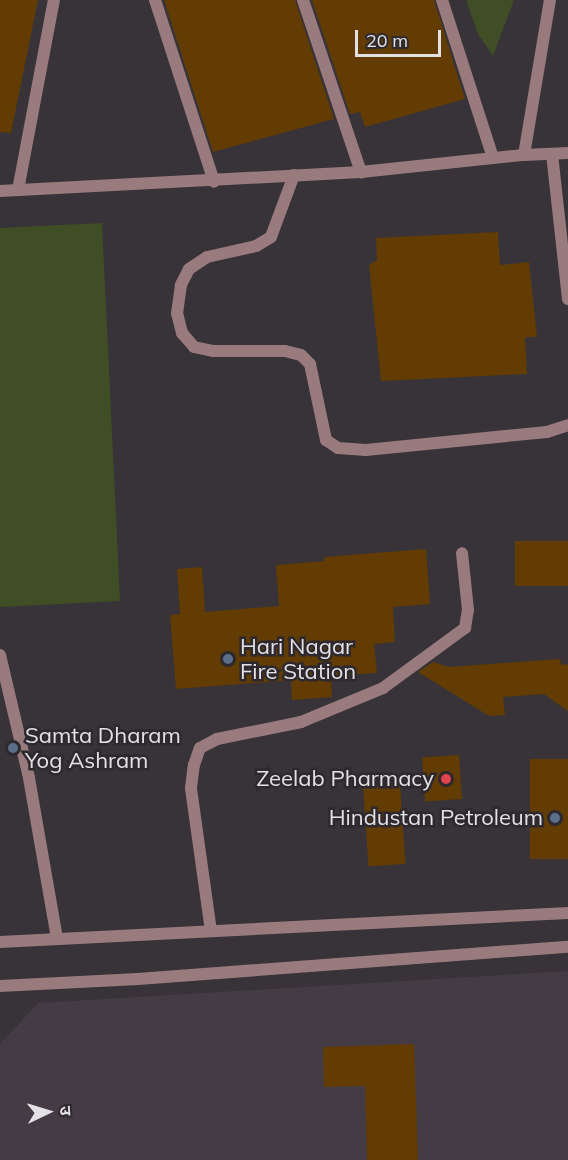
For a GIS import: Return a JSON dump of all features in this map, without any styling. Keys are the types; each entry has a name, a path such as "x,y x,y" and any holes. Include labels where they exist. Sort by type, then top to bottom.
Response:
{"street":[{"path":"18,190 54,0"},
{"path":"155,0 214,182"},
{"path":"303,0 361,172"},
{"path":"442,0 493,158"},
{"path":"524,155 550,0"},
{"path":"0,191 214,182 361,172 524,155 568,153"},
{"path":"552,154 568,299"},
{"path":"294,175 272,237 256,246 207,258 189,269 181,285 177,313 182,333 194,347 213,351 285,351 301,355 310,364 326,440 338,448 378,449 548,432 568,425"},
{"path":"212,931 191,788 194,765 200,748 217,739 301,722 383,688 465,628 468,610 462,553"},
{"path":"0,655 29,778 57,939"},
{"path":"0,942 568,913"},
{"path":"0,986 162,977 568,947"}],"shaded area":[{"path":"568,971 568,1160 0,1160 0,1044 38,1003"}],"green space":[{"path":"466,0 514,0 493,56 478,34"},
{"path":"102,223 120,601 0,607 0,228"}],"building":[{"path":"0,0 38,0 11,133 0,132"},
{"path":"164,0 295,0 334,119 213,152"},
{"path":"312,0 434,0 465,99 365,127 360,112 350,114"},
{"path":"498,232 500,265 529,262 537,337 525,337 527,374 381,381 369,265 377,260 376,238"},
{"path":"515,541 568,541 568,586 515,586"},
{"path":"426,549 430,604 393,607 395,642 374,644 377,673 331,676 332,697 292,700 291,680 176,689 170,615 180,614 177,569 202,567 205,612 279,606 276,565 325,561 324,557"},
{"path":"560,659 561,665 568,664 568,711 544,694 503,697 505,715 489,716 418,672 433,662 449,667"},
{"path":"459,755 462,799 425,801 422,758"},
{"path":"530,759 568,759 568,859 530,859"},
{"path":"400,785 406,864 369,866 363,788"},
{"path":"414,1044 418,1160 367,1160 365,1086 324,1087 323,1047"}],"place":[{"name":"Hari Nagar Fire Station","path":"228,659"},
{"name":"Samta Dharam Yog Ashram","path":"13,748"},
{"name":"Zeelab Pharmacy","path":"446,779"},
{"name":"Hindustan Petroleum","path":"555,818"}]}
